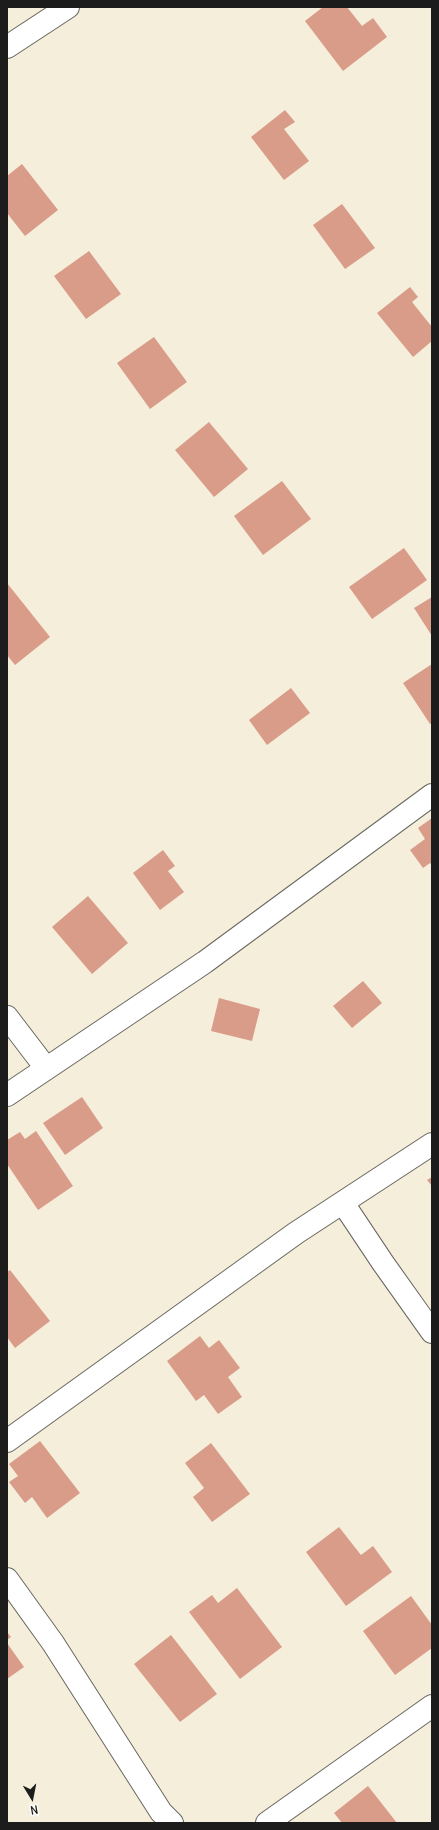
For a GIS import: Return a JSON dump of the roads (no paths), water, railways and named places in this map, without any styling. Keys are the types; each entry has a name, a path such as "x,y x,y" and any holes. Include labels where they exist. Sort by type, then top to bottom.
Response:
{"street":[{"path":"7,47 68,7"},
{"path":"7,1096 46,1068 205,962 432,795"},
{"path":"7,1017 46,1068"},
{"path":"7,1441 296,1232 344,1203 432,1144"},
{"path":"344,1203 383,1263 432,1332"},
{"path":"7,1579 53,1643 161,1812 172,1823"},
{"path":"267,1823 432,1706"}]}
